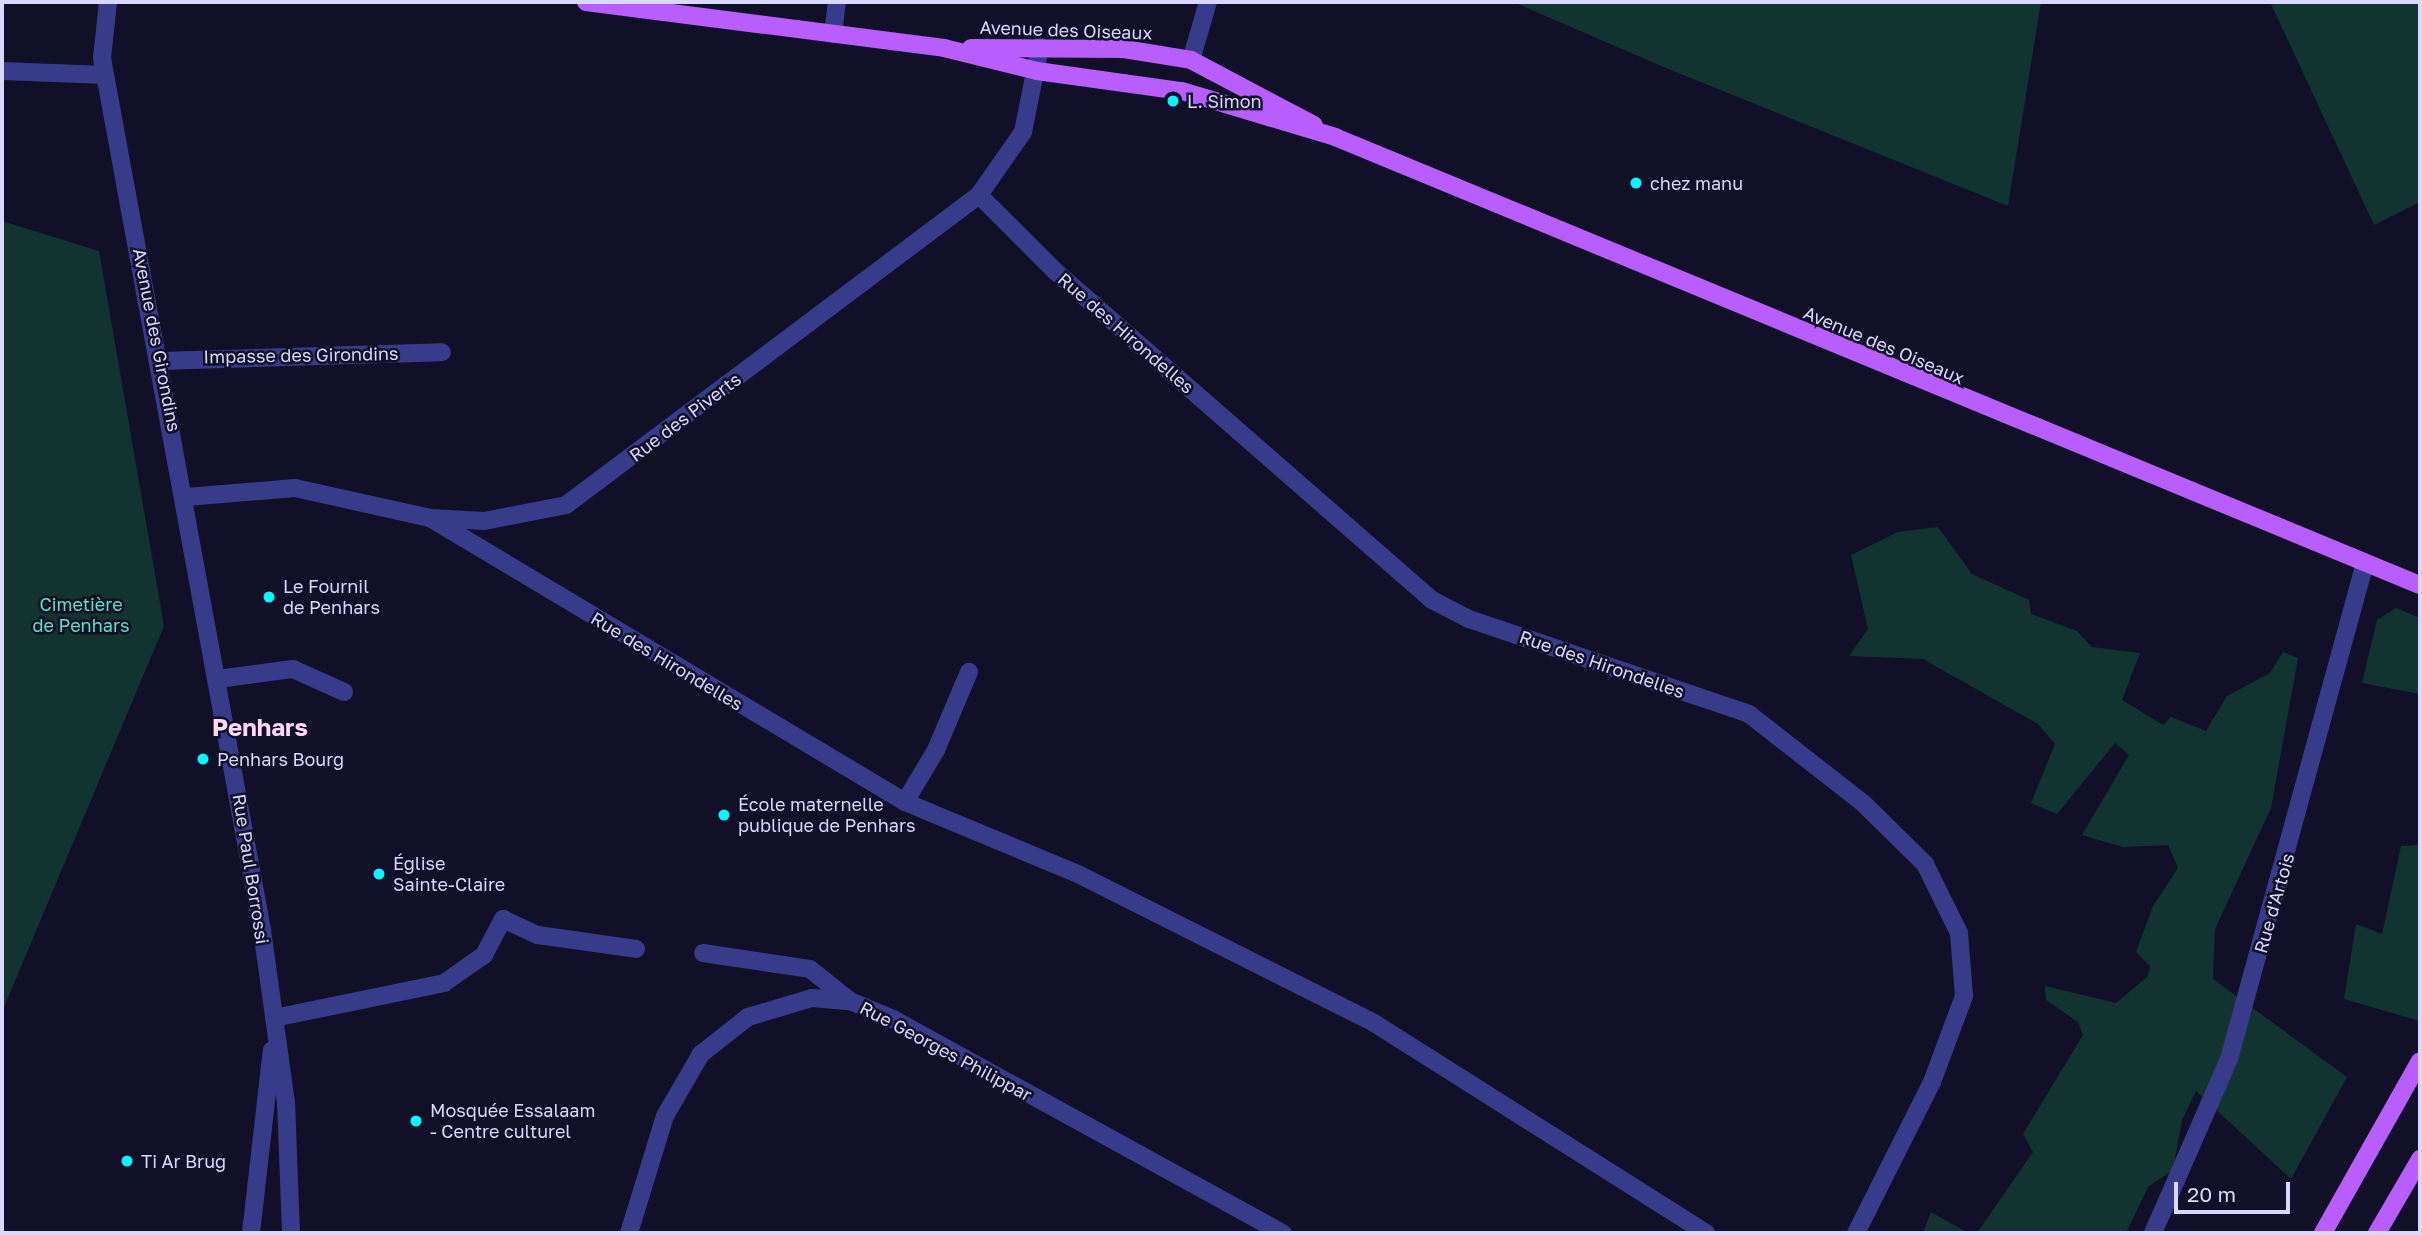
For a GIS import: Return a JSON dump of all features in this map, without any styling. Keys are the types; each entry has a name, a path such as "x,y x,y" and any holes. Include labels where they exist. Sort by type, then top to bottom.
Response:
{"main road":[{"name":"Avenue des Oiseaux","path":"586,2 648,6 944,48 1037,71 1182,90 1335,137 2420,585"},
{"name":"Avenue des Oiseaux","path":"944,48 1124,49 1191,60 1248,85 1335,137"},
{"path":"2323,1233 2420,1061"},
{"path":"2377,1233 2420,1159"}],"street":[{"name":"Avenue des Girondins","path":"108,2 101,48 105,75 162,361 218,679"},
{"path":"833,34 837,2"},
{"path":"1191,60 1208,2"},
{"name":"Rue des Piverts","path":"186,497 295,488 430,518 504,520 566,506 979,195 1016,148 1037,71 1040,47"},
{"path":"2,71 105,75"},
{"name":"Rue des Hirondelles","path":"979,195 1055,271 1432,600 1469,619 1749,714 1823,769 1919,856 1959,933 1964,996 1932,1082 1856,1233"},
{"name":"Impasse des Girondins","path":"162,361 442,352"},
{"name":"Rue des Hirondelles","path":"430,518 905,802 1080,875 1374,1023 1706,1233"},
{"name":"Rue d'Artois","path":"2153,1233 2229,1059 2365,563"},
{"path":"218,679 293,669 344,692"},
{"path":"905,802 969,672"},
{"name":"Rue Paul Borrossi","path":"218,679 274,1018 289,1126 290,1233"},
{"path":"274,1018 444,983 484,955 503,919 538,935 636,949"},
{"path":"703,953 810,969 850,1001"},
{"name":"Rue Georges Philippar","path":"629,1233 671,1101 709,1046 761,1010 812,998 850,1001 1283,1233"},
{"name":"Rue Paul Borrossi","path":"251,1233 274,1018"}],"green space":[{"path":"1513,2 2041,2 2008,206 1666,68"},
{"path":"2270,2 2420,2 2420,202 2374,225"},
{"name":"Cimetière de Penhars","path":"2,221 99,251 164,626 2,1012"},
{"path":"1938,527 1972,574 2029,600 2031,614 2077,631 2092,647 2140,653 2122,700 2163,725 2171,717 2206,731 2227,696 2270,673 2283,652 2298,658 2271,808 2215,929 2213,979 2347,1077 2291,1179 2196,1091 2182,1120 2173,1170 2148,1187 2126,1233 1977,1233 2033,1152 2023,1134 2083,1035 2078,1022 2046,1000 2045,986 2116,1003 2147,977 2150,966 2136,952 2153,906 2178,868 2168,845 2123,847 2082,835 2129,755 2115,743 2057,814 2031,803 2055,744 2038,724 1923,659 1849,656 1868,629 1851,555 1898,532"},
{"path":"2396,608 2420,618 2420,694 2362,683 2377,620"},
{"path":"2420,845 2420,1021 2344,999 2356,924 2382,934 2401,846"},
{"path":"1931,1212 1968,1233 1923,1233"}],"place":[{"name":"L. Simon","path":"1173,101"},
{"name":"chez manu","path":"1636,183"},
{"name":"Le Fournil de Penhars","path":"269,597"},
{"name":"Penhars Bourg","path":"203,759"},
{"name":"École maternelle publique de Penhars","path":"724,815"},
{"name":"Église Sainte-Claire","path":"379,874"},
{"name":"Mosquée Essalaam - Centre culturel","path":"416,1121"},
{"name":"Ti Ar Brug","path":"127,1161"}],"district":[{"name":"Penhars","path":"260,727"}]}
